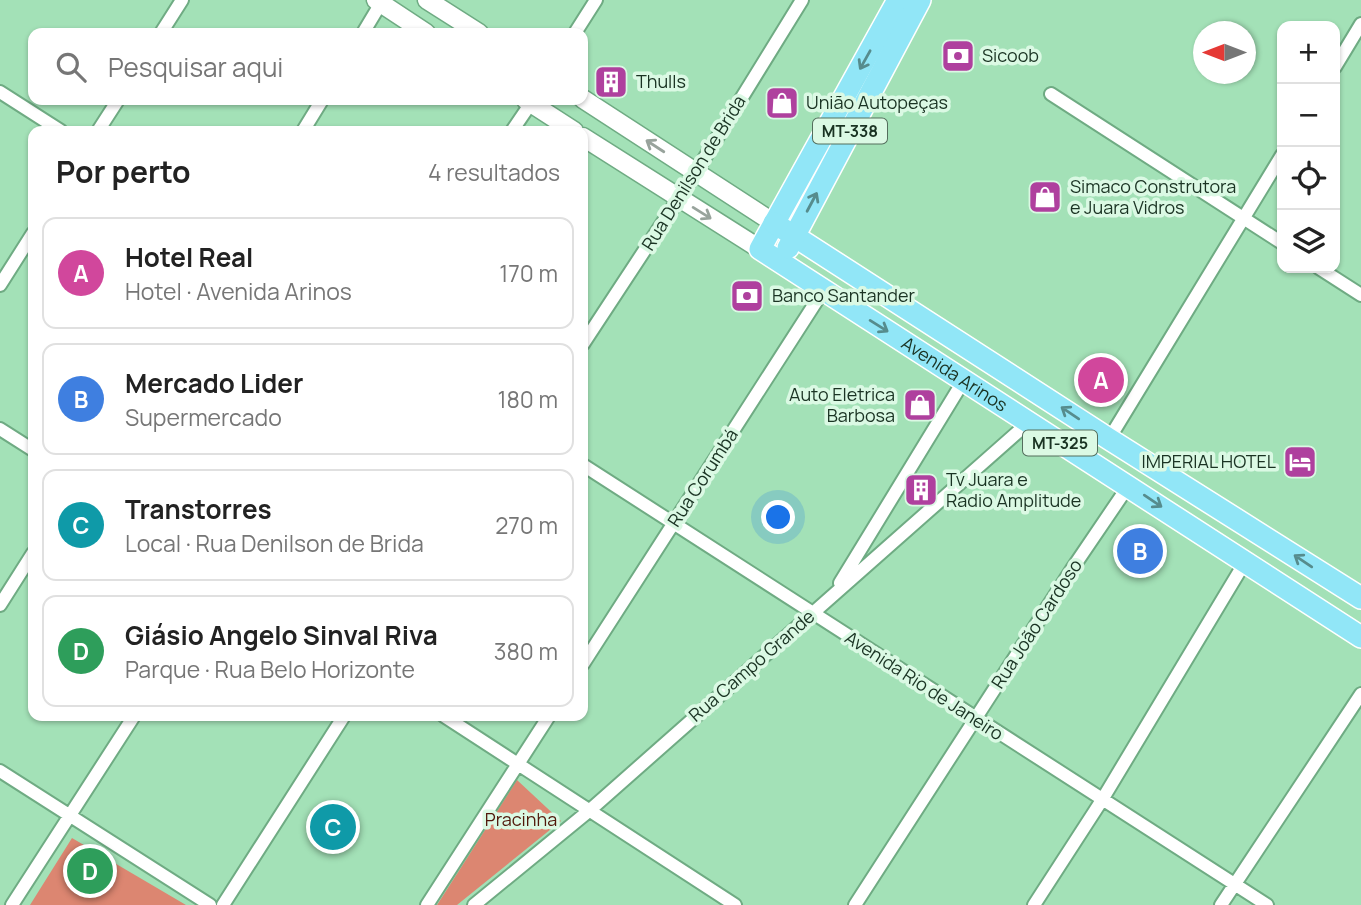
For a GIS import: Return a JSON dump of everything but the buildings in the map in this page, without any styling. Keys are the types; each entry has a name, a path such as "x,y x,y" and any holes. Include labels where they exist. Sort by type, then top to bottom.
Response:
{"main road":[{"path":"427,0 471,28"},
{"name":"MT-338","path":"760,249 898,0"},
{"name":"MT-338","path":"781,263 919,0"},
{"path":"378,2 418,28"},
{"name":"Avenida Arinos","path":"588,102 1108,439 1361,597"},
{"path":"534,105 567,126"},
{"path":"830,121 849,133"},
{"name":"Avenida Arinos","path":"588,139 964,380 1028,424 1129,485 1361,637"}],"street":[{"path":"164,28 182,0"},
{"path":"578,28 596,0"},
{"name":"Rua Denilson de Brida","path":"588,336 696,172 802,0"},
{"path":"365,28 378,2"},
{"path":"1340,60 1361,24"},
{"path":"0,92 53,126"},
{"path":"1051,94 1277,240"},
{"path":"101,126 115,105"},
{"path":"306,126 319,105"},
{"path":"515,126 526,105"},
{"path":"1108,439 1277,163"},
{"path":"0,285 28,241"},
{"path":"1328,273 1361,295"},
{"name":"Rua Corumbá","path":"588,656 823,291"},
{"path":"834,594 964,380"},
{"name":"Rua Campo Grande","path":"474,905 590,810 1028,424"},
{"path":"0,429 28,447"},
{"name":"Avenida Rio de Janeiro","path":"588,468 1267,905"},
{"name":"Rua João Cardoso","path":"855,905 1129,485"},
{"path":"0,605 28,562"},
{"path":"1034,905 1102,800 1245,562"},
{"path":"1221,905 1361,694"},
{"path":"12,905 131,721"},
{"path":"223,905 341,721"},
{"path":"452,721 735,905"},
{"path":"427,905 546,721"},
{"path":"0,771 210,905"}],"green space":[{"name":"Pracinha","path":"517,780 561,821 457,905 437,905"},
{"path":"72,838 186,905 30,905"}],"place":[{"name":"Sicoob","path":"958,56"},
{"name":"Thulls","path":"611,82"},
{"name":"União Autopeças","path":"782,103"},
{"name":"Simaco Construtora e Juara Vidros","path":"1045,197"},
{"name":"Banco Santander","path":"747,296"},
{"name":"Hotel Real","path":"1101,380"},
{"name":"Auto Eletrica Barbosa","path":"920,405"},
{"name":"IMPERIAL HOTEL","path":"1300,462"},
{"name":"Tv Juara e Radio Amplitude","path":"921,490"},
{"name":"Mercado Lider","path":"1140,551"},
{"name":"Transtorres","path":"333,827"},
{"name":"Giásio Angelo Sinval Riva","path":"90,871"}]}
